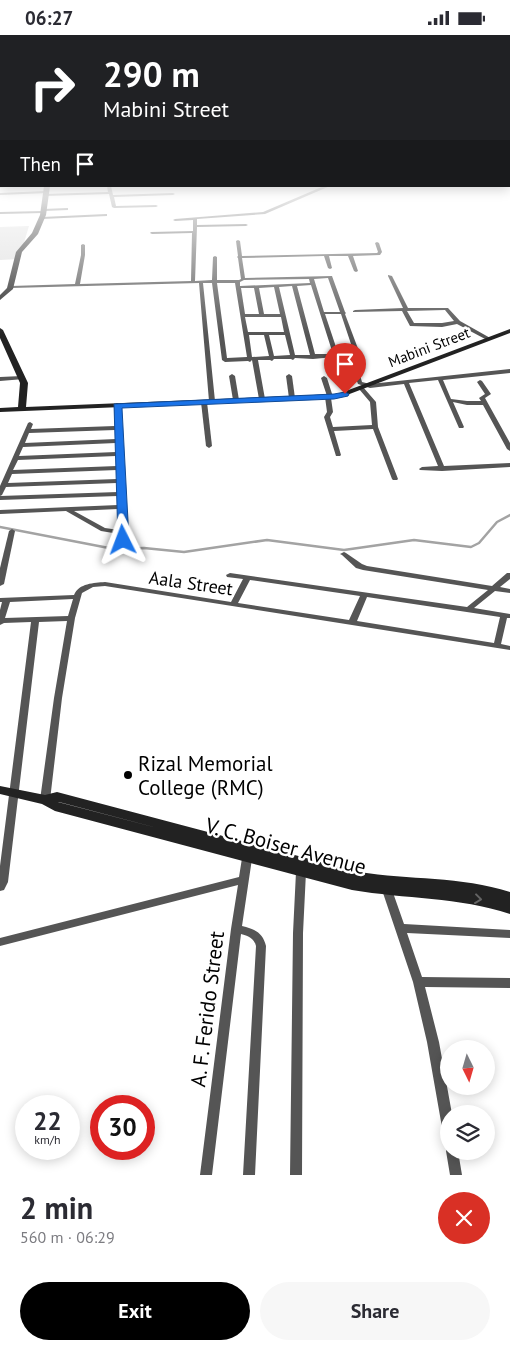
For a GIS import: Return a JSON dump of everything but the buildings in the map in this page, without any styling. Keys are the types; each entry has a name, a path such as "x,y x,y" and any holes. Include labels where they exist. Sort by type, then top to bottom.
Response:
{"street":[{"path":"0,298 9,292 11,287 18,252 33,237 37,228"},
{"path":"152,233 205,228"},
{"path":"193,283 195,229"},
{"path":"238,241 243,279"},
{"path":"240,257 380,253 377,243"},
{"path":"77,286 83,255 82,245"},
{"path":"326,255 330,268"},
{"path":"350,255 356,271"},
{"path":"215,257 215,282 225,359 253,360 357,354 330,277 243,279 237,284"},
{"path":"390,276 412,325 442,325 458,322"},
{"path":"311,277 336,356"},
{"path":"11,287 215,282 256,286 313,284"},
{"path":"201,283 209,446"},
{"path":"237,284 246,334 262,399"},
{"path":"276,285 293,358"},
{"path":"294,285 313,357"},
{"path":"256,286 262,316"},
{"path":"355,311 446,309 458,322 489,339"},
{"path":"323,313 344,313"},
{"path":"243,316 283,315"},
{"path":"0,330 22,378 24,387 22,409"},
{"name":"Mabini Street","path":"0,410 342,395 510,331"},
{"path":"266,333 272,359"},
{"path":"246,334 287,333"},
{"path":"354,365 359,382 373,402 375,427 395,479"},
{"path":"364,387 510,371"},
{"path":"232,376 236,400"},
{"path":"289,376 292,398"},
{"path":"0,379 22,378"},
{"path":"324,378 329,397 330,412 327,417 338,455"},
{"path":"440,379 461,427"},
{"path":"480,382 488,394 482,398 484,403 510,449"},
{"path":"406,383 442,469"},
{"path":"450,400 484,403"},
{"path":"118,405 123,540"},
{"path":"0,494 30,423"},
{"path":"331,429 375,427"},
{"path":"27,431 118,428"},
{"path":"21,445 118,441"},
{"path":"15,458 119,454"},
{"path":"422,469 510,465"},
{"path":"10,472 119,468"},
{"path":"4,485 120,481"},
{"path":"0,498 120,494"},
{"path":"0,512 122,507"},
{"path":"67,510 103,530 123,532"},
{"path":"0,584 12,531"},
{"path":"344,554 359,566 366,568 510,591"},
{"path":"230,575 507,616 497,646"},
{"path":"468,610 510,575"},
{"path":"234,604 246,578"},
{"name":"Aala Street","path":"77,597 84,588 98,584 510,648"},
{"path":"352,623 364,595"},
{"path":"52,801 58,698 71,619 77,597 4,599 0,622 71,619"},
{"path":"0,887 3,882 35,620"},
{"name":"V. C. Boiser Avenue","path":"0,790 52,801 386,887 487,889 510,897"},
{"name":"V. C. Boiser Avenue","path":"247,852 301,872 386,887 487,900 510,908"},
{"name":"A. F. Ferido Street","path":"206,1175 247,852"},
{"path":"296,1175 298,933 301,872"},
{"path":"0,942 242,880"},
{"path":"386,887 418,981 433,1042 444,1105"},
{"path":"399,928 510,934"},
{"path":"236,929 255,934 261,946 249,1175"},
{"path":"418,981 510,983"},
{"path":"454,1160 456,1175"}],"shaded area":[{"path":"0,228 28,228 19,259 0,260"}],"waterway":[{"path":"0,527 114,549 144,548 184,552 267,540 344,550 414,540 471,547 479,543 497,522 510,515"}],"place":[{"name":"Rizal Memorial College (RMC)","path":"128,775"}],"route":[{"path":"123,540 118,405 334,397 345,394"}]}
